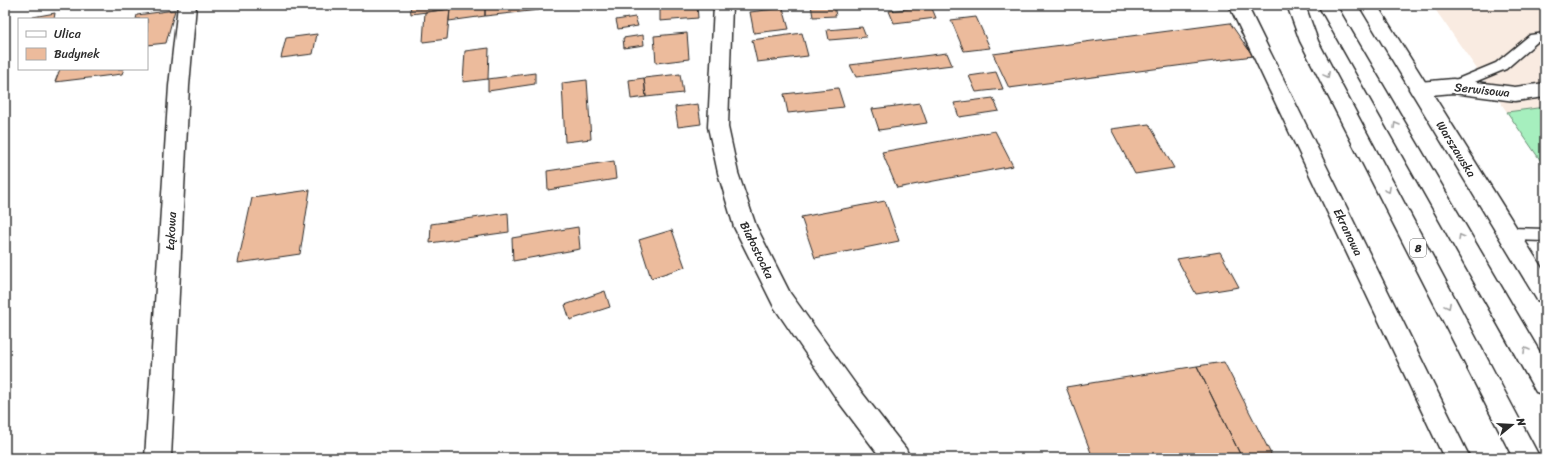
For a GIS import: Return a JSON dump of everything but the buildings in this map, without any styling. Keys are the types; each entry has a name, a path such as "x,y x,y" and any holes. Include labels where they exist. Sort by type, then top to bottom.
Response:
{"main road":[{"name":"Łąkowa","path":"158,458 179,86 187,5"},
{"name":"Białostocka","path":"723,5 718,127 728,173 745,227 782,300 847,393 897,458"},
{"name":"Ekranowa","path":"1238,5 1457,458"},
{"name":"8","path":"1296,5 1309,40 1527,457"},
{"path":"1327,5 1545,384"},
{"name":"Warszawska","path":"1368,5 1545,293"},
{"name":"Serwisowa","path":"1419,89 1453,86 1515,94 1545,90"}],"lane":[{"path":"1453,86 1501,66 1534,38 1545,37"},
{"path":"1508,234 1545,235"}],"shaded area":[{"path":"1432,5 1545,5 1545,167 1507,112"}],"green space":[{"path":"1545,107 1545,167 1507,112"}]}
